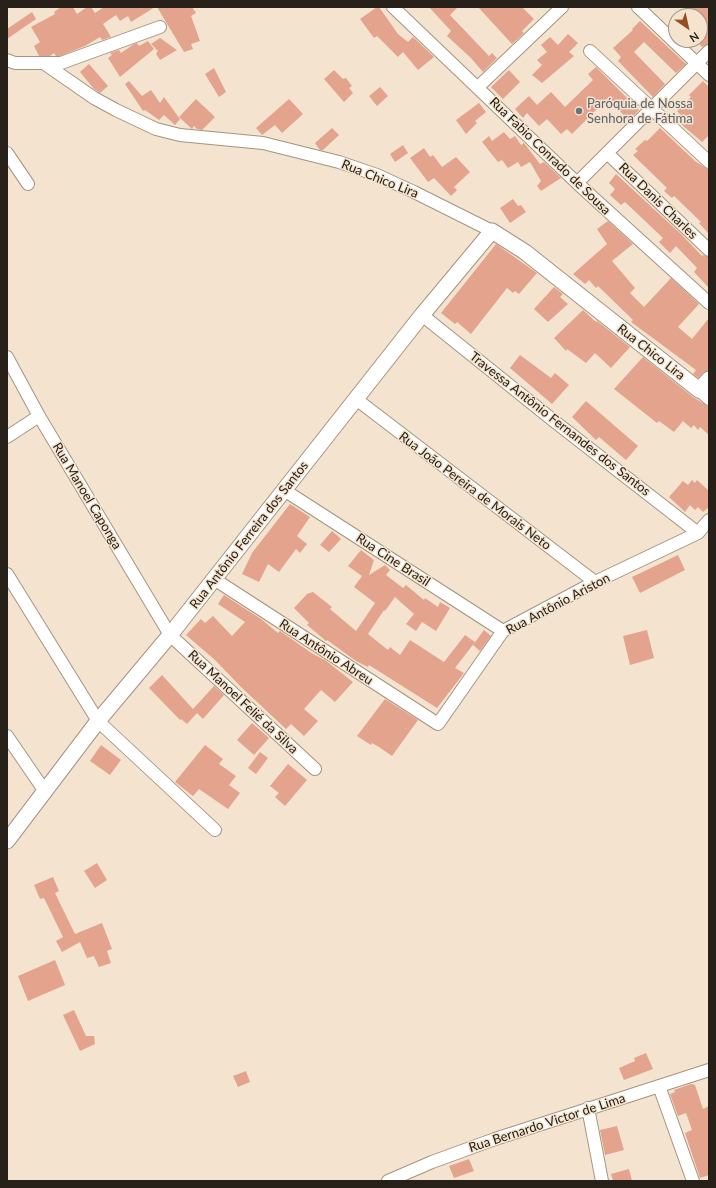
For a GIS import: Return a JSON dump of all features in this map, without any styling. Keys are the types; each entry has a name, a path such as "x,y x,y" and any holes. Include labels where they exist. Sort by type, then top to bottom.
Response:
{"street":[{"path":"478,87 562,7"},
{"path":"638,7 709,75"},
{"name":"Rua Fabio Conrado de Sousa","path":"401,10 577,183 709,304"},
{"path":"7,60 15,63 61,63 160,27"},
{"path":"590,51 709,162"},
{"path":"577,183 709,51"},
{"name":"Rua Chico Lira","path":"45,64 68,81 105,104 156,128 180,135 263,143 339,162 378,176 414,192 492,231 526,252 706,389"},
{"path":"7,153 28,184"},
{"name":"Rua Danis Charles","path":"607,153 709,250"},
{"name":"Rua Antônio Ferreira dos Santos","path":"7,841 44,790 98,721 170,635 422,315 492,231"},
{"name":"Travessa Antônio Fernandes dos Santos","path":"422,315 554,421 698,533"},
{"name":"Rua Manoel Caponga","path":"7,357 39,416 170,635"},
{"name":"Rua João Pereira de Morais Neto","path":"356,399 595,582"},
{"path":"7,437 39,416"},
{"name":"Rua Cine Brasil","path":"284,490 503,631"},
{"name":"Rua Antônio Ariston","path":"438,724 503,631 595,582 698,533 709,520"},
{"path":"7,574 98,721 215,830"},
{"name":"Rua Antônio Abreu","path":"214,580 438,724"},
{"name":"Rua Manoel Felié da Silva","path":"170,635 315,769"},
{"path":"7,736 44,790"},
{"name":"Rua Bernardo Victor de Lima","path":"388,1181 432,1162 481,1144 588,1108 709,1070"},
{"path":"660,1086 692,1181"},
{"path":"588,1108 602,1181"}],"building":[{"path":"61,7 73,7 77,14 87,7 91,7 95,13 104,7 155,7 131,22 128,16 120,21 116,15 103,24 111,37 102,40 100,37 85,46 60,56 56,56 54,53 50,56 39,56 34,46 40,42 31,27 55,14 54,12"},
{"path":"157,7 192,7 196,13 191,16 200,41 191,44 193,49 184,52"},
{"path":"379,7 398,34 408,42 413,37 434,57 418,70 403,52 398,57 377,36 374,38 360,19"},
{"path":"429,7 458,7 450,15 489,56 492,53 497,58 483,72 471,58 447,36 451,31"},
{"path":"478,7 522,7 534,19 522,31 524,33 512,44"},
{"path":"709,7 709,44 708,8 686,8"},
{"path":"32,12 36,19 7,39 7,29"},
{"path":"640,21 686,64 676,73 644,42 634,52 665,84 653,97 618,61 621,57 613,48 633,30 632,29"},
{"path":"568,34 578,43 569,52 574,56 542,83 532,75 542,65 537,60 547,52 541,45 550,37 558,45"},
{"path":"160,38 177,50 160,60 156,54 158,51 151,44"},
{"path":"148,41 154,49 120,77 108,58 112,55 110,53 119,50 121,53 134,44 137,43 139,46"},
{"path":"89,64 108,86 100,93 94,89 80,72"},
{"path":"596,67 639,110 628,121 609,97 572,134 567,129 561,134 547,119 539,126 527,113 523,118 515,109 529,96 537,105 551,92 565,107 593,80 588,74"},
{"path":"214,68 226,92 219,97 205,74"},
{"path":"334,70 343,79 346,78 352,86 349,88 353,93 344,102 324,79"},
{"path":"509,70 520,82 503,99 491,87"},
{"path":"129,81 142,96 151,90 160,103 164,97 180,119 175,125 164,115 159,120 145,110 143,111 125,84"},
{"path":"703,81 709,87 709,135 702,142 681,124 685,120 677,111 691,97 689,95"},
{"path":"380,87 388,96 377,106 369,96"},
{"path":"196,99 215,117 202,130 197,129 194,126 192,129 179,117"},
{"path":"289,99 303,114 282,133 275,125 262,135 256,128"},
{"path":"479,103 486,112 475,121 477,123 466,134 456,120"},
{"path":"332,128 339,135 323,150 320,150 315,143"},
{"path":"660,128 695,161 709,170 709,234 699,223 701,222 674,196 672,198 664,191 667,188 633,155 638,151 635,149 645,140 647,141"},
{"path":"504,132 510,139 515,136 521,145 524,143 540,164 544,162 561,178 541,191 537,186 541,181 530,162 521,167 518,162 508,168 502,160 498,162 482,142 489,136 492,141"},
{"path":"403,145 408,153 395,162 390,154"},
{"path":"424,148 430,157 433,155 442,167 456,157 470,172 454,187 457,190 451,196 434,178 428,182 410,158"},
{"path":"616,174 682,235 702,256 709,257 709,288 694,272 697,268 676,246 670,253 659,242 663,238 625,202 621,205 610,195 615,189 609,183"},
{"path":"513,199 518,206 521,205 526,212 510,223 500,208"},
{"path":"608,221 633,244 612,261 635,288 630,293 644,307 671,278 699,304 678,327 692,339 709,318 709,370 698,378 693,374 696,370 631,322 633,320 598,286 596,288 589,280 585,284 573,274 607,244 597,229"},
{"path":"496,244 537,273 519,294 515,291 513,293 507,288 471,334 457,322 455,324 441,313"},
{"path":"554,287 563,294 560,297 568,304 548,322 534,309"},
{"path":"583,310 596,322 597,321 630,347 611,368 595,353 586,363 567,349 566,351 554,338"},
{"path":"520,355 551,378 555,373 569,385 552,404 510,368"},
{"path":"643,357 693,397 709,407 709,435 700,427 698,430 694,425 691,428 683,421 674,432 659,421 657,423 614,389"},
{"path":"586,401 638,446 626,460 599,437 596,440 572,417"},
{"path":"692,480 695,483 697,480 709,491 709,507 703,512 698,507 695,510 690,505 685,512 669,497 683,481 688,485"},
{"path":"290,504 310,517 297,536 307,544 300,553 296,549 279,572 268,564 259,582 242,574 252,553"},
{"path":"332,531 341,539 329,552 320,545"},
{"path":"361,550 374,560 369,575 385,565 390,570 386,575 403,588 406,585 424,600 425,598 438,607 440,602 450,608 436,631 422,622 416,631 406,624 414,614 395,597 385,611 384,610 368,634 388,650 390,647 400,655 410,640 444,662 465,635 475,642 455,668 464,673 437,708 369,665 368,667 356,661 327,640 326,641 307,625 309,623 294,608 307,594 313,592 332,607 330,609 356,631 375,603 354,587 362,576 348,566"},
{"path":"678,555 685,570 640,593 632,577"},
{"path":"224,595 261,619 278,633 280,631 313,654 325,660 353,682 335,702 321,690 304,709 318,721 304,736 291,724 286,729 241,687 215,660 186,635 201,619 205,623 213,616 232,636 245,622 218,604"},
{"path":"484,630 491,636 480,651 473,645"},
{"path":"647,630 654,658 630,665 623,636"},
{"path":"162,675 193,709 214,686 224,695 203,719 197,713 187,724 181,719 180,720 149,688"},
{"path":"385,699 418,720 392,756 372,743 371,745 357,736"},
{"path":"252,723 269,738 254,755 237,740"},
{"path":"101,745 121,760 110,775 90,761"},
{"path":"205,745 223,759 219,764 236,776 229,785 240,793 228,809 199,789 193,796 175,782"},
{"path":"260,752 268,758 256,774 248,768"},
{"path":"288,764 307,780 285,806 275,797 279,793 270,786"},
{"path":"97,863 107,880 95,888 84,871"},
{"path":"53,877 59,891 55,893 75,934 102,923 112,949 107,951 111,963 99,967 94,956 87,958 80,942 62,952 56,941 63,937 44,898 40,899 34,885"},
{"path":"55,960 65,985 28,1001 18,976"},
{"path":"74,1010 86,1036 94,1036 95,1044 80,1051 63,1015"},
{"path":"646,1053 653,1069 624,1080 619,1068 635,1061 634,1058"},
{"path":"246,1071 250,1082 238,1087 233,1076"},
{"path":"691,1084 695,1085 703,1109 709,1106 709,1175 700,1178 685,1133 692,1130 686,1113 678,1116 670,1094 675,1092 674,1090"},
{"path":"617,1126 624,1150 605,1155 600,1130"},
{"path":"469,1159 474,1171 454,1178 449,1166"},
{"path":"629,1169 632,1181 613,1181 611,1174"}],"place":[{"name":"Paróquia de Nossa Senhora de Fátima","path":"579,111"}]}
